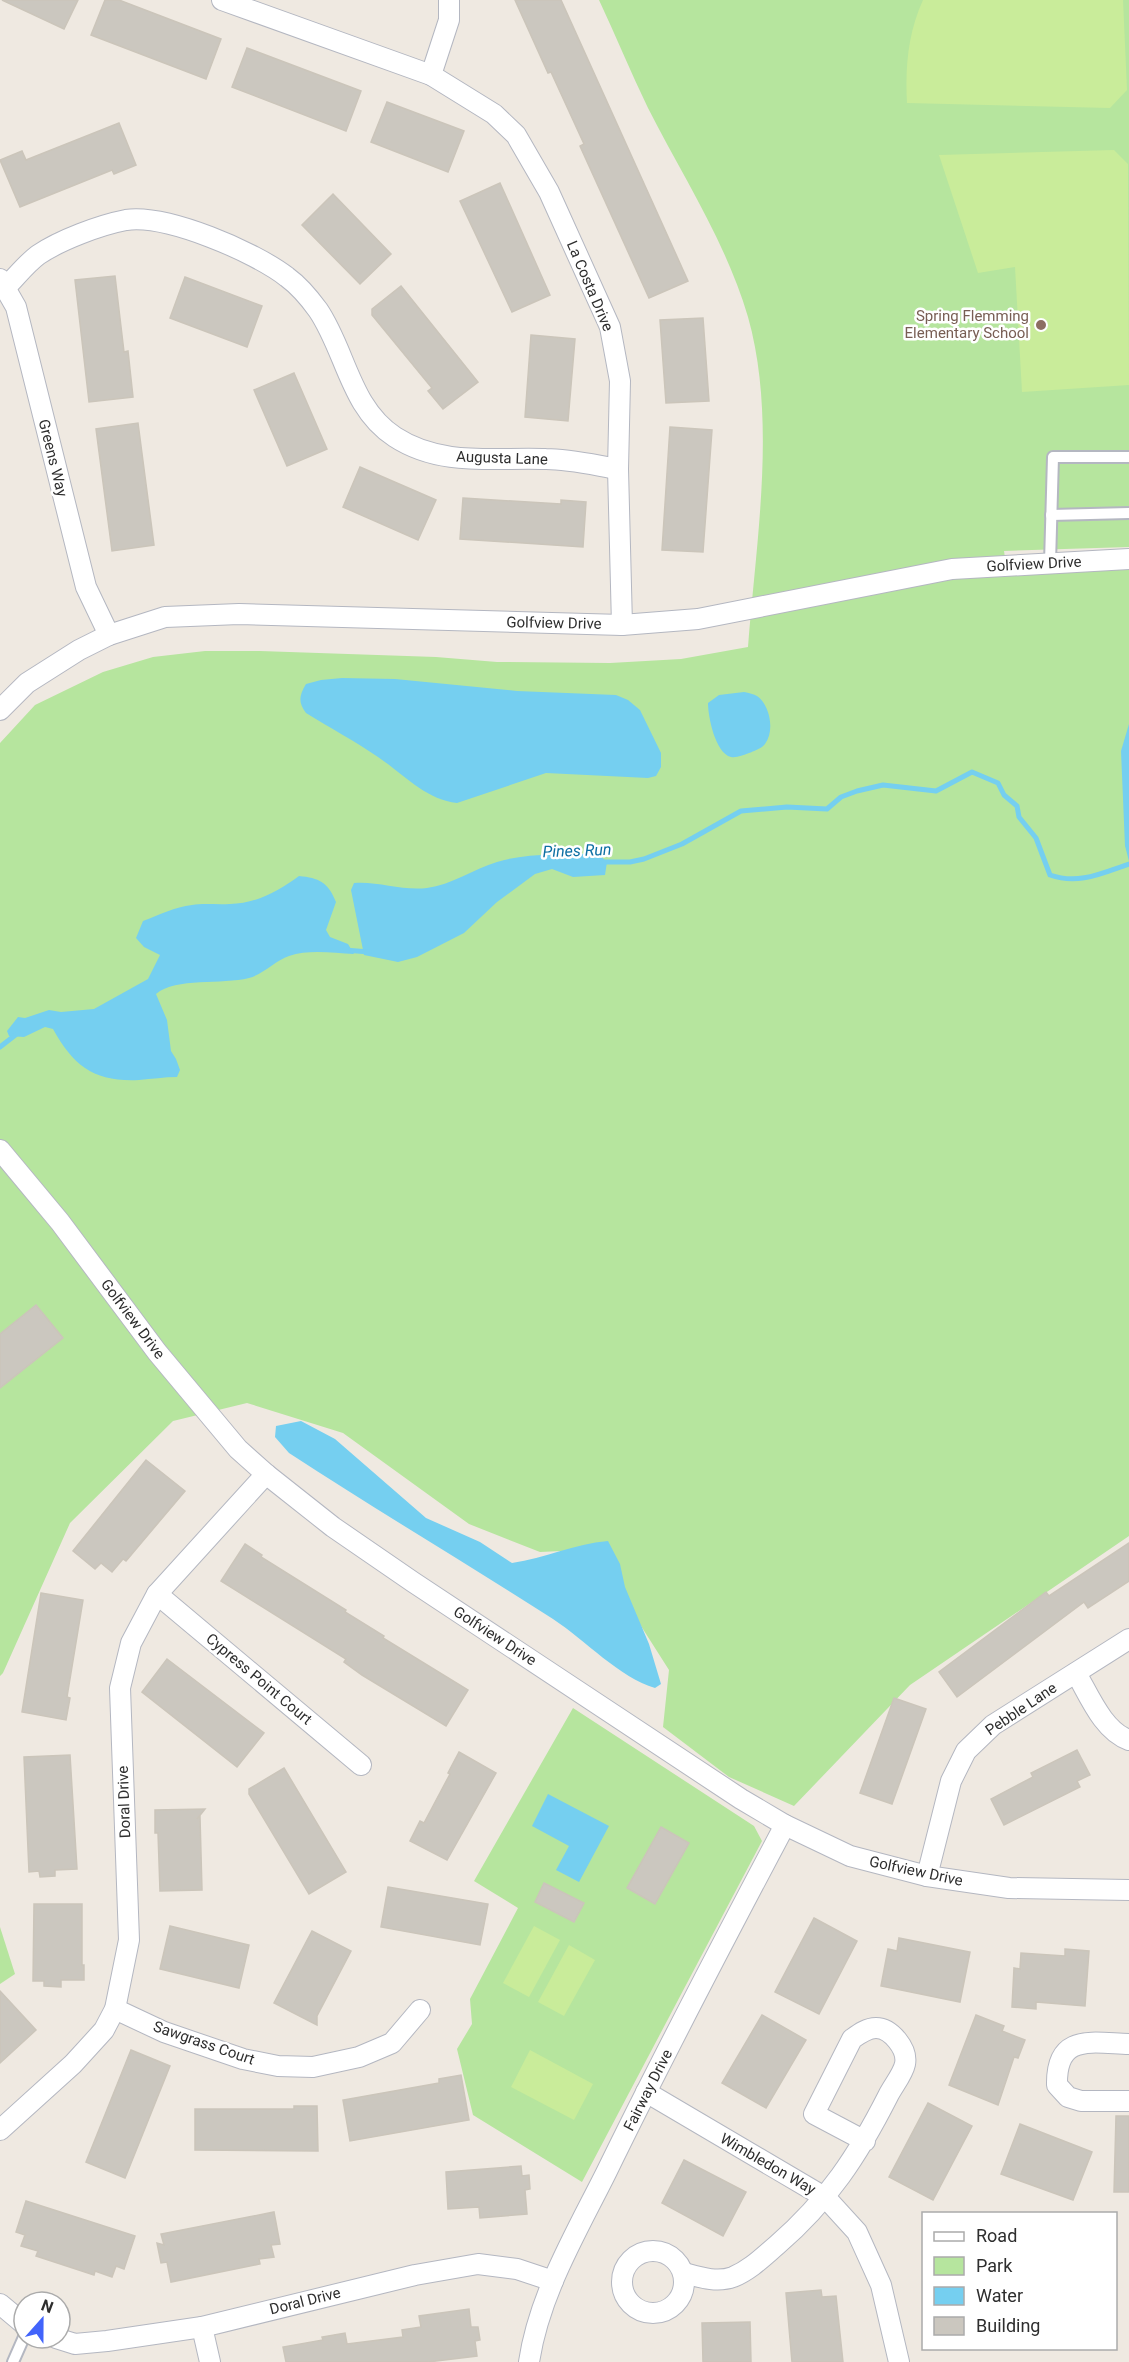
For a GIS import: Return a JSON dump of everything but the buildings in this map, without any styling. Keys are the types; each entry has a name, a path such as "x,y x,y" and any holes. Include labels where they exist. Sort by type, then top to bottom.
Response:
{"street":[{"name":"La Costa Drive","path":"222,0 431,75 494,114 516,135 549,192 609,327 620,381 618,469 622,625"},
{"path":"431,75 449,20 449,0"},
{"name":"Augusta Lane","path":"3,283 56,244 128,220 152,220 201,234 246,251 288,277 322,317 331,332 351,383 376,421 395,437 424,451 465,460 547,459 618,469"},
{"name":"Greens Way","path":"3,283 16,307 86,586 109,636"},
{"name":"Golfview Drive","path":"0,710 27,683 79,650 109,636 165,617 239,614 622,625 698,619 952,568 1129,559"},
{"name":"Golfview Drive","path":"0,1150 60,1222 157,1352 238,1449 266,1474 333,1527 413,1582 741,1799 785,1825 850,1856 927,1876 1009,1888 1129,1890"},
{"name":"Doral Drive","path":"0,2130 74,2064 104,2030 115,2009 129,1940 120,1688 131,1643 157,1594 266,1474"},
{"name":"Cypress Point Court","path":"157,1594 361,1765"},
{"name":"Pebble Lane","path":"927,1876 951,1781 966,1751 993,1725 1129,1639"},
{"path":"1076,1673 1105,1720 1115,1732 1129,1740"},
{"name":"Fairway Drive","path":"529,2362 531,2346 553,2281 646,2092 785,1825"},
{"name":"Sawgrass Court","path":"115,2009 164,2032 243,2059 278,2066 313,2067 359,2057 392,2043 420,2010"},
{"path":"684,2273 712,2280 731,2278 756,2263 790,2234 826,2198 866,2142 905,2063 902,2046 890,2033 877,2028 862,2032 852,2039 814,2114 866,2142"},
{"path":"1129,2044 1078,2043 1063,2054 1056,2067 1057,2085 1068,2097 1081,2101 1129,2101"},
{"name":"Wimbledon Way","path":"646,2092 826,2198 857,2232 881,2285 899,2362"},
{"name":"Doral Drive","path":"72,2343 107,2341 202,2327 415,2275 478,2264 517,2269 553,2281"},
{"path":"0,2304 12,2314"},
{"path":"202,2327 210,2362"}],"lane":[{"path":"1050,563 1053,458 1129,457"},
{"path":"1051,515 1129,513"}],"green space":[{"path":"599,0 1129,0 1129,547 1004,551 1006,564 1129,559 1129,1536 910,1685 794,1806 729,1777 663,1727 669,1670 627,1604 605,1549 540,1552 469,1524 343,1433 247,1403 173,1421 70,1523 0,1676 0,743 35,705 103,672 153,657 205,651 260,651 436,657 497,662 610,663 681,659 748,647 762,481 763,439 757,356 748,317 728,262 648,108"},
{"path":"923,0 1123,0 1127,90 1110,108 907,103 909,50 914,25"},
{"path":"1114,150 1128,164 1129,385 1022,392 1015,267 978,273 939,155"},
{"path":"573,1708 754,1826 762,1841 582,2182 473,2115 457,2049 472,2024 470,1999 518,1908 474,1881"},
{"path":"534,1926 560,1940 529,1997 503,1983"},
{"path":"0,1927 15,1974 0,1984"},
{"path":"569,1945 595,1960 564,2016 538,2002"},
{"path":"530,2050 593,2084 574,2120 511,2087"}],"water":[{"path":"342,678 395,679 517,691 616,695 628,700 640,710 661,753 661,767 656,776 648,778 546,773 457,803 446,801 415,785 369,751 306,713 300,699 306,684"},
{"path":"744,692 757,696 765,705 770,718 770,732 762,747 731,757 725,754 717,742 711,725 708,703 719,695"},
{"path":"1129,724 1129,861 1125,846 1121,751"},
{"path":"597,853 607,862 605,875 573,877 552,869 535,874 497,902 464,933 417,957 398,962 364,955 351,890 354,883 427,888 445,884 488,865 509,859"},
{"path":"299,876 322,882 330,890 336,902 326,930 330,937 348,944 354,954 321,952 297,954 284,958 249,978 175,985 156,994 167,1020 171,1051 180,1070 177,1077 124,1080 98,1075 87,1070 69,1053 53,1029 45,1027 24,1037 9,1036 7,1031 18,1017 25,1018 49,1010 61,1012 94,1009 148,979 160,955 144,947 136,938 143,921 186,906 249,902 283,887"},
{"path":"301,1421 335,1439 426,1518 480,1542 512,1563 608,1541 620,1564 625,1587 649,1644 661,1684 655,1688 629,1676 553,1619 289,1453 275,1437 276,1426"},
{"path":"548,1794 609,1826 579,1882 556,1870 569,1846 532,1826"}],"waterway":[{"name":"Pines Run","path":"602,862 630,862 644,859 682,844 741,811 787,807 827,809 841,797 883,785 936,791 972,772 998,783 1004,795 1017,806 1019,817 1036,838 1050,875 1071,879 1081,878 1129,864"},
{"name":"Pines Run","path":"345,950 369,952"},
{"name":"Pines Run","path":"0,1047 18,1033"}],"place":[{"name":"Spring Flemming Elementary School","path":"1041,325"}]}
